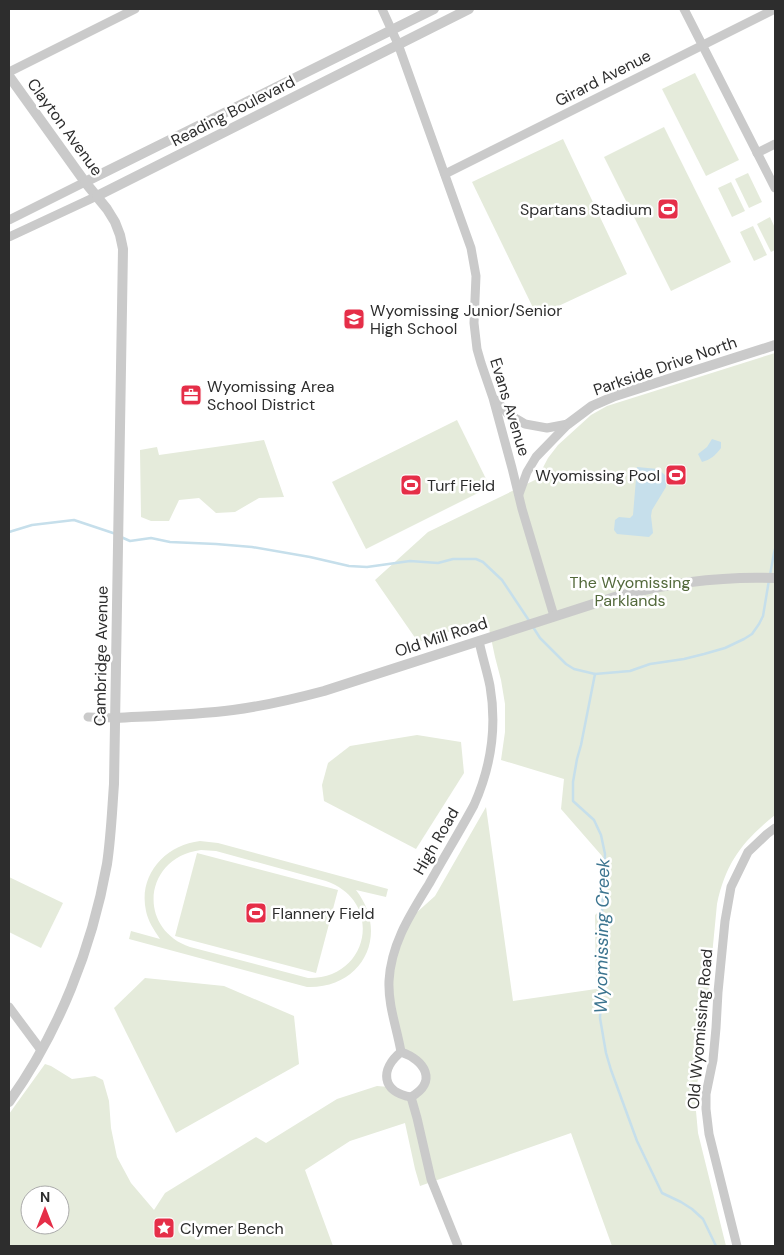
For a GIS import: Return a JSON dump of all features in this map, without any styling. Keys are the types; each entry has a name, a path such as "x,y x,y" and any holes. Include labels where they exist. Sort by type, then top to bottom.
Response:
{"street":[{"path":"9,74 135,9"},
{"name":"Evans Avenue","path":"382,9 398,44 471,248 475,265 476,284 475,336 481,363 493,398 522,508 554,616"},
{"name":"Reading Boulevard","path":"9,220 434,9"},
{"name":"Reading Boulevard","path":"9,237 97,196 469,9"},
{"path":"684,9 775,188"},
{"name":"Girard Avenue","path":"445,174 775,9"},
{"name":"Clayton Avenue","path":"9,74 85,182 97,196"},
{"path":"757,153 775,144"},
{"name":"Cambridge Avenue","path":"9,1102 41,1050 62,1010 77,973 98,907 111,829 114,784 123,249 120,234 107,209 97,196"},
{"name":"Parkside Drive North","path":"519,495 527,472 536,457 568,424 592,406 615,396 775,345"},
{"name":"Parkside Drive North","path":"493,398 508,414 525,424 548,428 568,424"},
{"name":"Old Mill Road","path":"115,718 198,714 235,710 282,701 324,691 603,600 648,588 695,582 760,577 775,578"},
{"name":"High Road","path":"401,1052 392,1013 390,994 390,971 397,942 406,922 474,804 482,785 490,755 493,712 490,686 479,641"},
{"path":"88,717 115,718"},
{"name":"Old Wyomissing Road","path":"737,1246 709,1134 706,1094 713,1060 724,921 731,887 748,852 775,828"},
{"path":"9,1007 41,1050"},
{"path":"401,1052 411,1055 418,1060 424,1069 426,1079 422,1089 411,1097 397,1094 390,1087 387,1076 394,1058 401,1052"},
{"path":"411,1097 431,1180 458,1246"}],"green space":[{"path":"695,73 739,160 706,176 662,89"},
{"name":"Spartans Stadium","path":"664,127 731,262 671,291 604,157"},
{"path":"563,139 627,274 537,316 472,182"},
{"path":"748,173 762,202 749,208 735,179"},
{"path":"731,182 745,211 732,217 718,188"},
{"path":"770,217 775,228 775,250 771,252 757,224"},
{"path":"753,226 767,255 754,261 740,232"},
{"name":"The Wyomissing Parklands","path":"775,353 775,815 754,834 737,854 725,876 721,889 717,904 704,1038 697,1085 696,1111 698,1133 726,1246 612,1246 571,1133 420,1186 405,1123 350,1141 305,1170 333,1246 9,1246 9,1114 45,1064 72,1079 95,1076 103,1080 109,1101 111,1128 117,1157 131,1183 154,1210 165,1193 256,1137 266,1143 337,1099 377,1086 389,1087 403,1096 422,1089 424,1069 401,1052 389,982 406,922 435,896 486,807 513,1001 596,989 595,915 607,904 600,895 602,856 561,809 564,779 501,760 505,732 505,704 487,619 418,642 375,580 428,532 537,479 548,458 558,445 591,415 607,406"},
{"name":"Turf Field","path":"457,420 490,487 366,549 332,482"},
{"path":"264,440 284,497 259,498 235,512 216,513 199,498 179,500 169,521 151,521 141,517 140,450 157,447 159,455"},
{"path":"417,735 461,742 464,773 416,849 324,801 322,785 328,763 350,746"},
{"path":"200,841 218,843 388,889 386,897 356,890 366,907 371,924 370,941 365,956 356,969 343,979 327,985 307,987 129,939 131,931 160,939 147,915 146,885 150,874 165,855 187,844","holes":["201,850 216,851 326,881 344,891 356,905 362,921 362,937 356,953 345,966 329,975 308,978 190,947 173,938 161,925 155,910 154,894 158,879 168,865 182,855"]},
{"name":"Flannery Field","path":"197,853 338,890 316,973 175,936"},
{"path":"9,877 63,903 41,948 9,932"},
{"path":"145,978 224,986 294,1016 299,1064 176,1133 114,1008"}],"water":[{"path":"712,439 721,442 721,448 713,457 702,462 698,454 707,447"},
{"path":"637,467 658,469 666,476 666,487 652,510 653,533 649,537 617,534 614,530 615,520 619,517 630,518 633,515"}],"waterway":[{"path":"9,532 32,525 74,520 116,534"},
{"path":"121,537 130,541 151,538 170,542 252,547 349,566 367,567 410,561 438,563 453,559 476,559 483,562 502,580 530,622"},
{"name":"Wyomissing Creek","path":"770,575 775,549"},
{"name":"Wyomissing Creek","path":"533,627 540,638 566,664 574,669 595,674 630,671 650,664 684,659 725,648 752,634 763,616 769,580"},
{"name":"Wyomissing Creek","path":"595,674 573,782 573,801 594,820 601,835 605,854 601,932 603,959 600,1018 606,1053 637,1141 662,1193 681,1202 703,1219 716,1246"}],"place":[{"name":"Spartans Stadium","path":"668,209"},
{"name":"Wyomissing Junior/Senior High School","path":"354,319"},
{"name":"Wyomissing Area School District","path":"191,395"},
{"name":"Wyomissing Pool","path":"676,475"},
{"name":"Turf Field","path":"411,485"},
{"name":"Flannery Field","path":"256,913"},
{"name":"Clymer Bench","path":"164,1228"}]}
